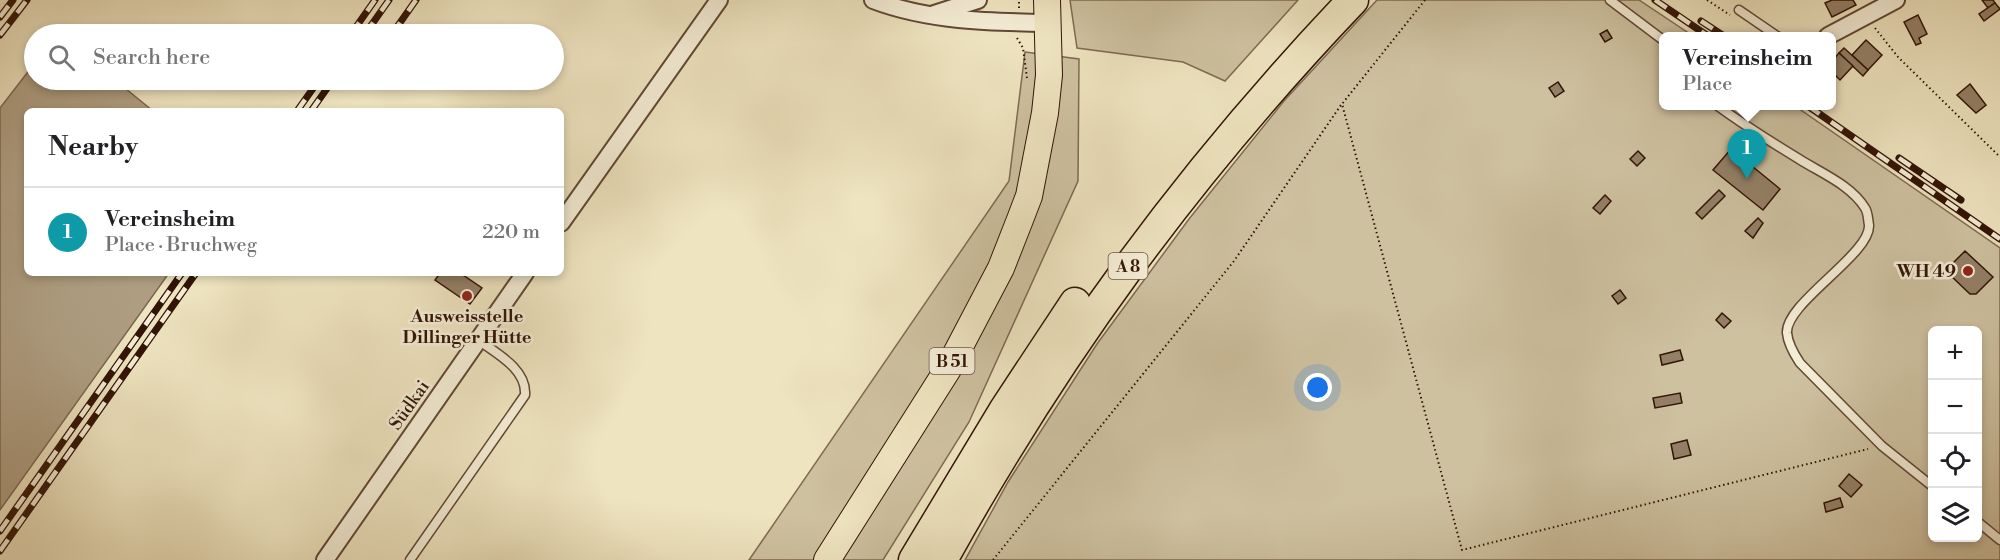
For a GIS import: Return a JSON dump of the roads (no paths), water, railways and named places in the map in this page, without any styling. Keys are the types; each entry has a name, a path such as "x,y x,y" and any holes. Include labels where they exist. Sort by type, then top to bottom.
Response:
{"highway":[{"name":"A 8","path":"914,560 1005,409 1124,236 1239,94 1325,0"},
{"name":"A 8","path":"942,560 1021,423 1140,248 1254,107 1353,0"}],"main road":[{"name":"B 51","path":"827,560 948,369 978,315 1005,258 1029,196 1040,144 1049,75 1047,11"}],"street":[{"path":"564,219 719,0"},
{"path":"873,0 908,12 934,14 951,19 1017,22 1047,11"},
{"path":"934,14 976,0"},
{"path":"1836,32 1896,0"},
{"name":"Südkai","path":"325,560 523,276"}],"lane":[{"path":"1610,0 1659,37"},
{"path":"1739,10 1771,32"},
{"path":"1724,110 1744,126 1847,188 1866,209 1869,229 1862,243 1806,301 1790,321 1787,332 1791,349 1800,363 1882,446 1928,483"},
{"path":"410,560 525,395 525,386 516,370 478,340"},
{"path":"1982,526 2000,540"}],"railway":[{"path":"0,17 13,0"},
{"path":"0,35 27,0"},
{"path":"358,24 375,0"},
{"path":"372,24 389,0"},
{"path":"399,24 416,0"},
{"path":"1655,0 1702,32"},
{"path":"1701,21 1718,32"},
{"path":"299,108 312,90"},
{"path":"313,108 326,90"},
{"path":"1814,110 2000,239"},
{"path":"1899,158 1961,200"},
{"path":"0,531 180,276"},
{"path":"0,551 194,276"}],"place":[{"name":"Vereinsheim","path":"1747,179"},
{"name":"WH 49","path":"1968,271"},
{"name":"Ausweisstelle Dillinger Hütte","path":"467,296"}]}
